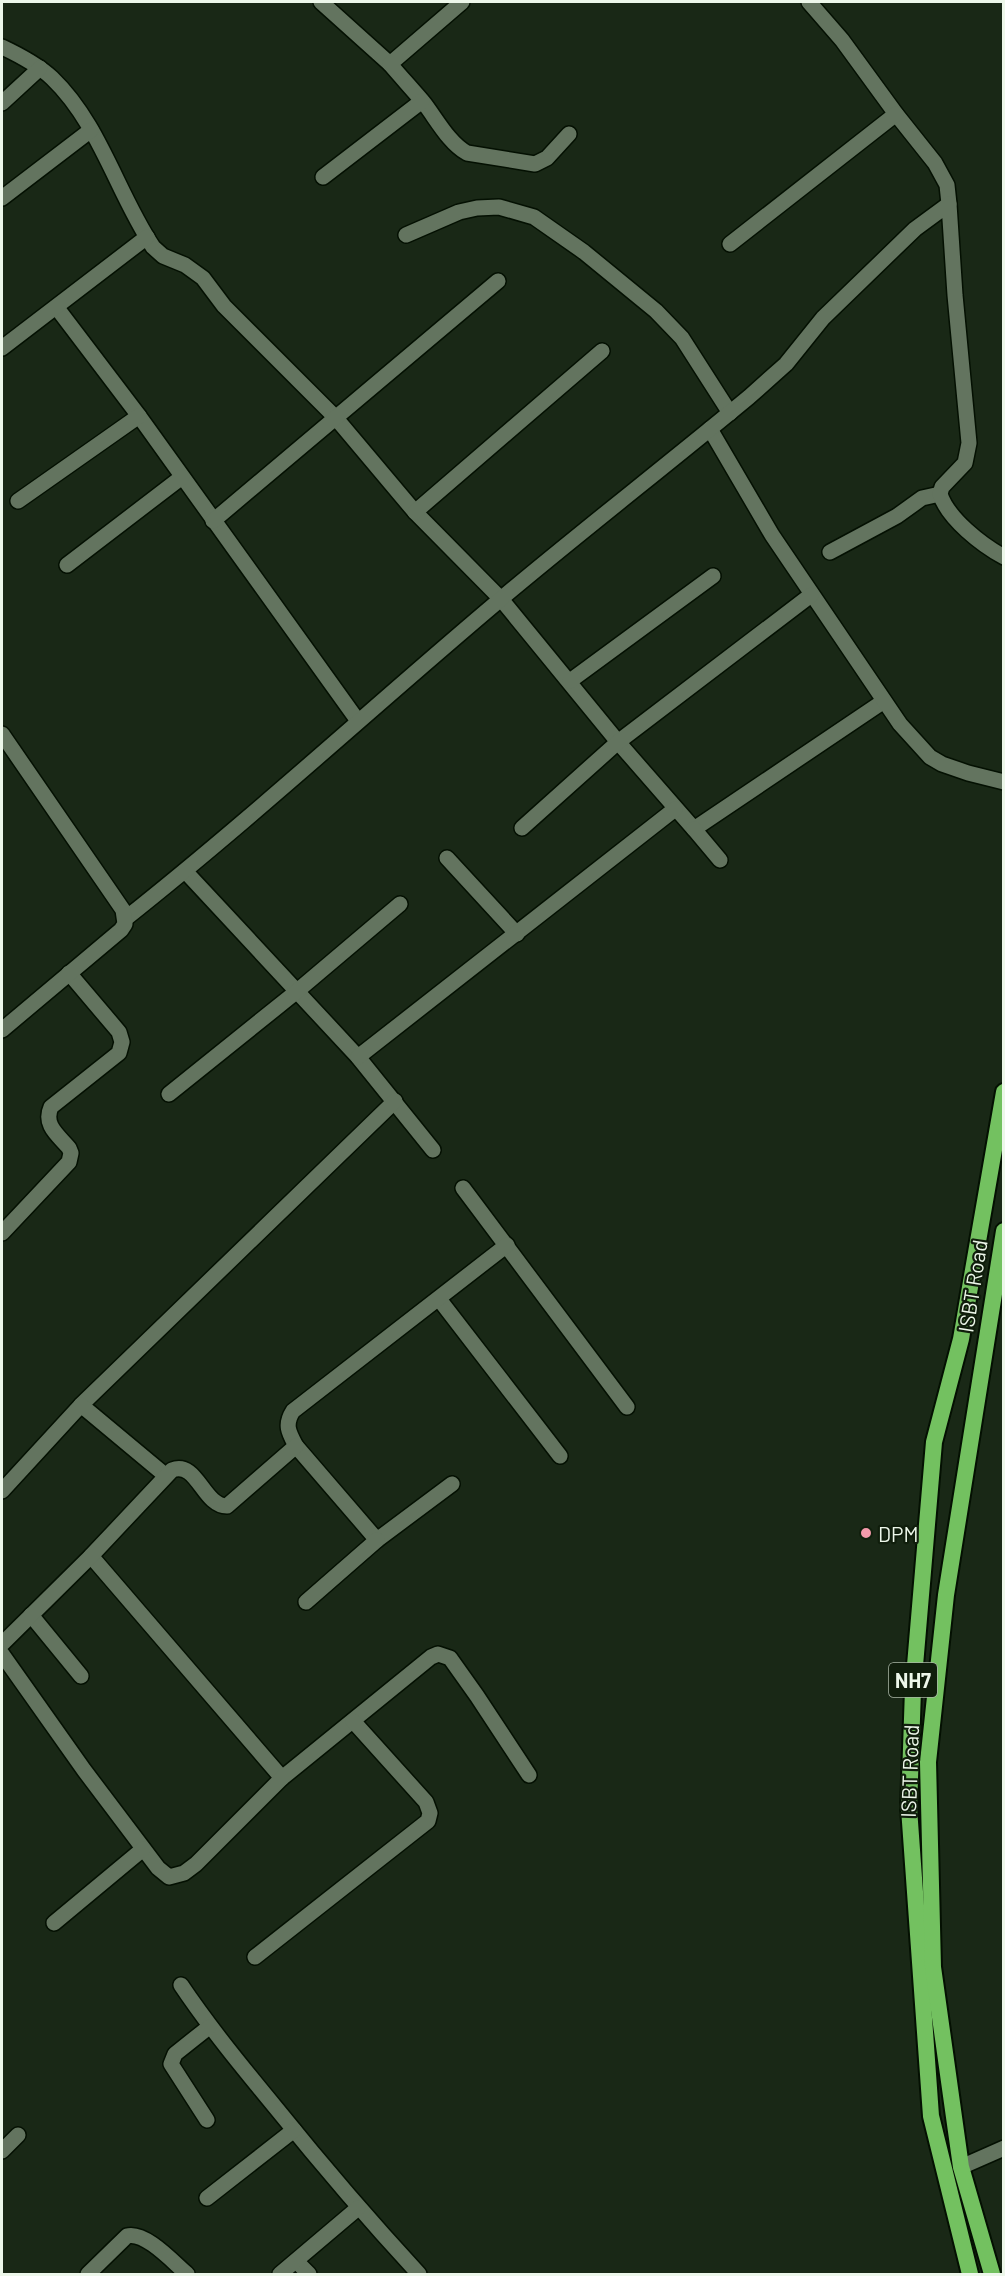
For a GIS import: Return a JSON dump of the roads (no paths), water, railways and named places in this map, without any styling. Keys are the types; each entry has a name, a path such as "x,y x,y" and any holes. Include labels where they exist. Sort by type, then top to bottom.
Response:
{"highway":[{"name":"NH7","path":"968,2273 931,2116 909,1808 913,1689 934,1442 961,1339 1004,1092"},
{"name":"ISBT Road","path":"992,2274 961,2167 933,1967 928,1762 946,1595 1004,1231"},
{"path":"921,1591 946,1595"}],"street":[{"path":"321,2 390,64 460,150 473,155 535,164 547,158 569,134"},
{"path":"390,64 462,2"},
{"path":"809,2 842,40 935,164 947,185 969,443 965,464 942,487 940,494 942,501 965,528 989,549 1004,557"},
{"path":"2,47 40,68 62,89 91,130 147,237 163,256 185,265 203,278 224,306 335,417 415,512 501,598 618,742 720,861"},
{"path":"2,103 40,68"},
{"path":"323,177 422,101"},
{"path":"730,244 896,114"},
{"path":"2,198 91,130"},
{"path":"125,918 186,871 292,782 358,721 501,598 730,413 786,364 823,318 915,229 949,204"},
{"path":"406,235 459,212 477,208 499,207 534,217 584,252 657,311 682,338 730,413"},
{"path":"2,348 147,237"},
{"path":"213,521 498,281"},
{"path":"57,308 139,416 358,721"},
{"path":"415,512 602,351"},
{"path":"18,501 139,416"},
{"path":"710,429 772,535 900,724 930,757 942,764 1004,782"},
{"path":"67,565 182,477"},
{"path":"830,552 897,516 922,498 940,494"},
{"path":"570,681 713,576"},
{"path":"522,828 618,742 811,595"},
{"path":"694,829 884,700"},
{"path":"2,734 123,910 125,918 121,930 2,1030"},
{"path":"358,1057 675,809"},
{"path":"447,858 517,934"},
{"path":"186,871 358,1057 433,1150"},
{"path":"169,1094 296,992 400,904"},
{"path":"2,1233 69,1162 71,1153 69,1148 49,1125 48,1116 51,1107 119,1053 122,1046 119,1032 69,973"},
{"path":"2,1491 81,1405 395,1101"},
{"path":"463,1188 627,1407"},
{"path":"377,1540 296,1446 288,1433 287,1425 293,1411 507,1245"},
{"path":"439,1299 560,1456"},
{"path":"81,1405 165,1474"},
{"path":"2,1644 91,1556 165,1474 177,1468 183,1468 215,1503 227,1506 296,1446"},
{"path":"306,1602 377,1540 452,1484"},
{"path":"91,1556 282,1778"},
{"path":"31,1616 81,1676"},
{"path":"2,1654 143,1849 158,1868 169,1876 184,1873 196,1864 282,1778 430,1657 438,1654 450,1658 529,1775"},
{"path":"255,1957 428,1821 430,1814 426,1802 353,1721"},
{"path":"54,1923 143,1849"},
{"path":"180,1985 209,2027 358,2208 418,2274"},
{"path":"207,2120 172,2069 171,2064 174,2054 209,2027"},
{"path":"207,2198 294,2130"},
{"path":"2,2151 18,2135"},
{"path":"961,2167 1004,2148"},
{"path":"280,2274 297,2262 358,2208"},
{"path":"88,2274 127,2236 133,2234 143,2237 187,2274"},
{"path":"297,2262 309,2274"}],"place":[{"name":"DPM","path":"866,1533"}]}
